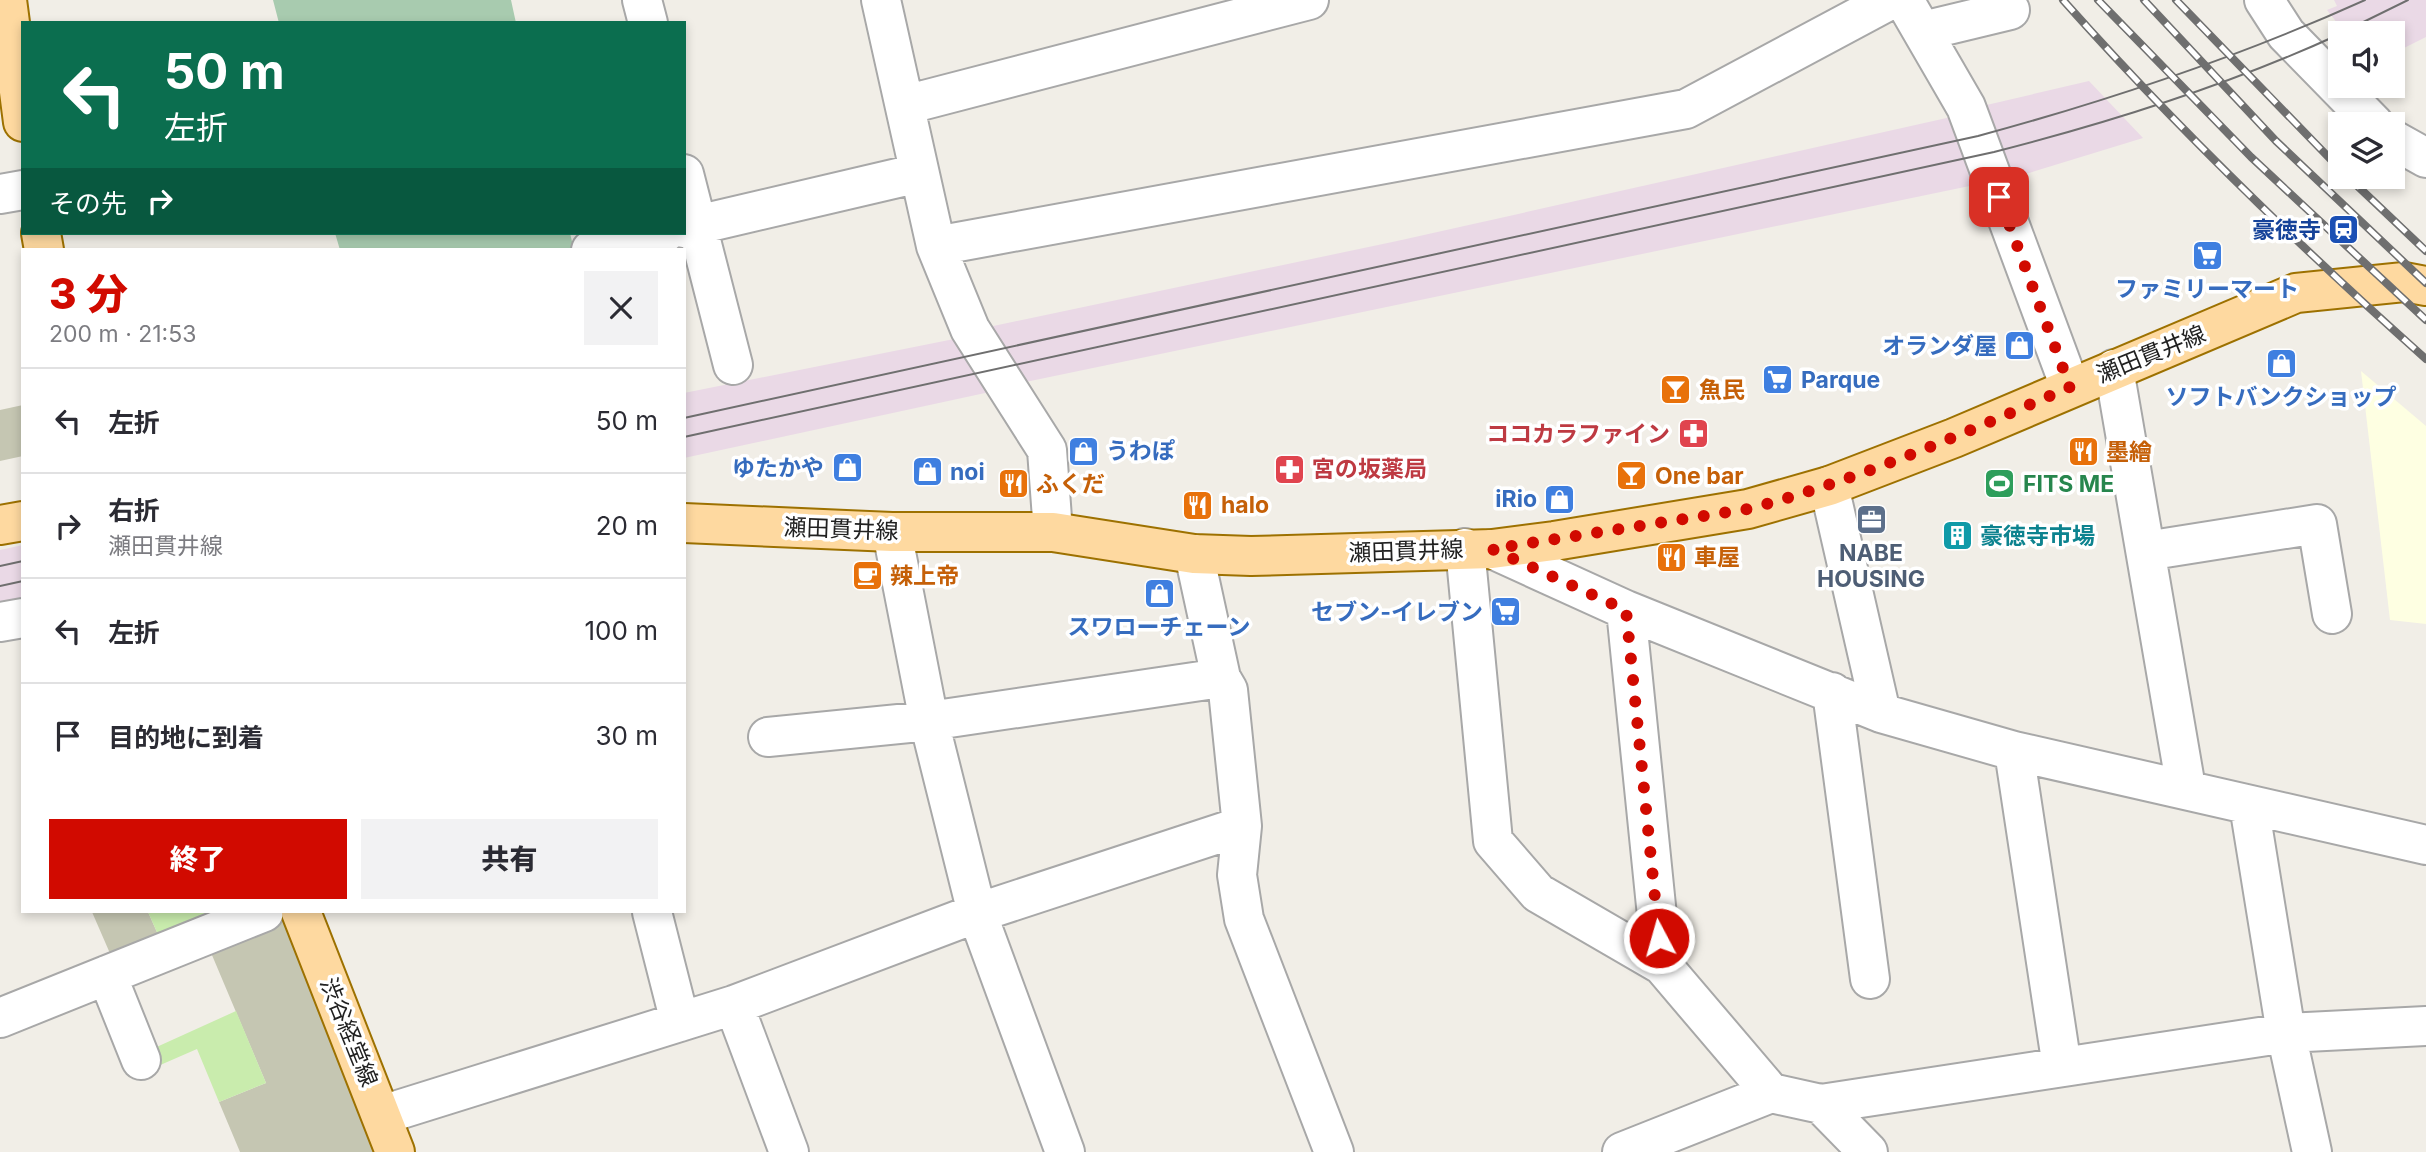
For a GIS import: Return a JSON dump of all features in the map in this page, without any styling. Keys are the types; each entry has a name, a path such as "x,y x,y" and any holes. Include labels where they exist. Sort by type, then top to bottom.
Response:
{"main road":[{"path":"7,0 21,107"},
{"name":"瀬田貫井線","path":"686,523 892,532 1053,532 1194,554 1251,556 1478,549 1748,509 1829,486 1954,438 2296,293 2404,282 2426,286"},
{"path":"0,525 21,521"},
{"name":"渋谷経堂線","path":"301,913 395,1152"}],"street":[{"path":"642,0 647,21"},
{"path":"880,0 936,246 970,329 1047,450 1053,532"},
{"path":"905,105 1309,0"},
{"path":"936,246 1686,109 1890,0"},
{"path":"2264,0 2286,34 2362,112"},
{"path":"2010,9 1914,16 1966,107 2070,387"},
{"path":"2405,146 2426,158"},
{"path":"686,228 919,173"},
{"path":"0,194 21,190"},
{"path":"601,248 656,235"},
{"path":"684,235 733,365"},
{"path":"2114,369 2186,789"},
{"path":"1829,486 1881,713"},
{"path":"2146,551 2316,524 2332,614"},
{"path":"892,532 929,721 977,913 1065,1152"},
{"path":"1771,1093 1662,965 1538,893 1493,841 1478,549 1881,713 2014,751 2426,845"},
{"path":"1194,554 1221,678 1228,690 1242,826 1237,875 1244,919 1334,1152"},
{"path":"1626,610 1662,965"},
{"path":"0,622 21,618"},
{"path":"768,737 929,721 1221,678"},
{"path":"1832,692 1870,979"},
{"path":"2014,751 2062,1067"},
{"path":"2249,805 2286,1033 2312,1152"},
{"path":"382,1115 734,1005 977,913 1242,826"},
{"path":"0,1018 262,913"},
{"path":"652,913 680,1022"},
{"path":"107,975 141,1060"},
{"path":"734,1005 789,1152"},
{"path":"1622,1152 1771,1093 1821,1104 2286,1033 2426,1026"},
{"path":"1821,1104 1868,1152"}],"shaded area":[{"path":"273,0 511,0 516,21 278,21"},
{"path":"2334,0 2426,0 2426,37 2405,48 2405,21 2336,21 2327,10 2337,6"},
{"path":"2089,81 2143,138 2006,180 1978,107"},
{"path":"1960,115 1984,183 1016,384 984,328 1397,241"},
{"path":"336,235 570,235 574,248 339,248"},
{"path":"964,337 999,390 686,458 686,393"},
{"path":"2361,371 2426,426 2426,624 2390,620"},
{"path":"21,405 21,456 0,461 0,410"},
{"path":"21,545 21,604 0,609 0,550"},
{"path":"92,913 148,913 160,939 112,958"},
{"path":"283,917 377,1152 240,1152 219,1102 266,1083 209,948"}],"green space":[{"path":"148,913 212,913 160,939"},
{"path":"236,1011 266,1083 219,1102 197,1049 158,1066 150,1050"}],"tram line":[{"path":"686,418 1978,136 2077,108 2174,76 2318,21 2365,0"},
{"path":"2365,21 2408,0"},
{"path":"686,437 1994,152 2170,101 2256,70 2328,39"},
{"path":"0,566 21,561"},
{"path":"0,586 21,581"}],"railway":[{"path":"2063,0 2239,185 2426,359"},
{"path":"2098,0 2251,157 2426,320"},
{"path":"2144,0 2276,141 2426,283"},
{"path":"2176,0 2328,157"},
{"path":"2361,189 2426,251"}],"place":[{"name":"豪徳寺","path":"2344,230"},
{"name":"ファミリーマート","path":"2207,255"},
{"name":"オランダ屋","path":"2020,346"},
{"name":"ソフトバンクショップ","path":"2281,363"},
{"name":"Parque","path":"1778,380"},
{"name":"魚民","path":"1676,390"},
{"name":"ココカラファイン","path":"1693,434"},
{"name":"うわぽ","path":"1083,451"},
{"name":"墨繪","path":"2083,452"},
{"name":"ゆたかや","path":"847,468"},
{"name":"宮の坂薬局","path":"1289,469"},
{"name":"noi","path":"927,472"},
{"name":"One bar","path":"1632,476"},
{"name":"ふくだ","path":"1013,484"},
{"name":"FITS ME","path":"2000,484"},
{"name":"iRio","path":"1560,499"},
{"name":"halo","path":"1198,505"},
{"name":"NABE HOUSING","path":"1871,519"},
{"name":"豪徳寺市場","path":"1957,536"},
{"name":"車屋","path":"1671,557"},
{"name":"辣上帝","path":"867,576"},
{"name":"スワローチェーン","path":"1159,593"},
{"name":"セブン-イレブン","path":"1506,612"}],"route":[{"path":"1659,938 1626,610 1492,549 1748,509 1788,499 1954,438 2070,387 1999,197"}]}
